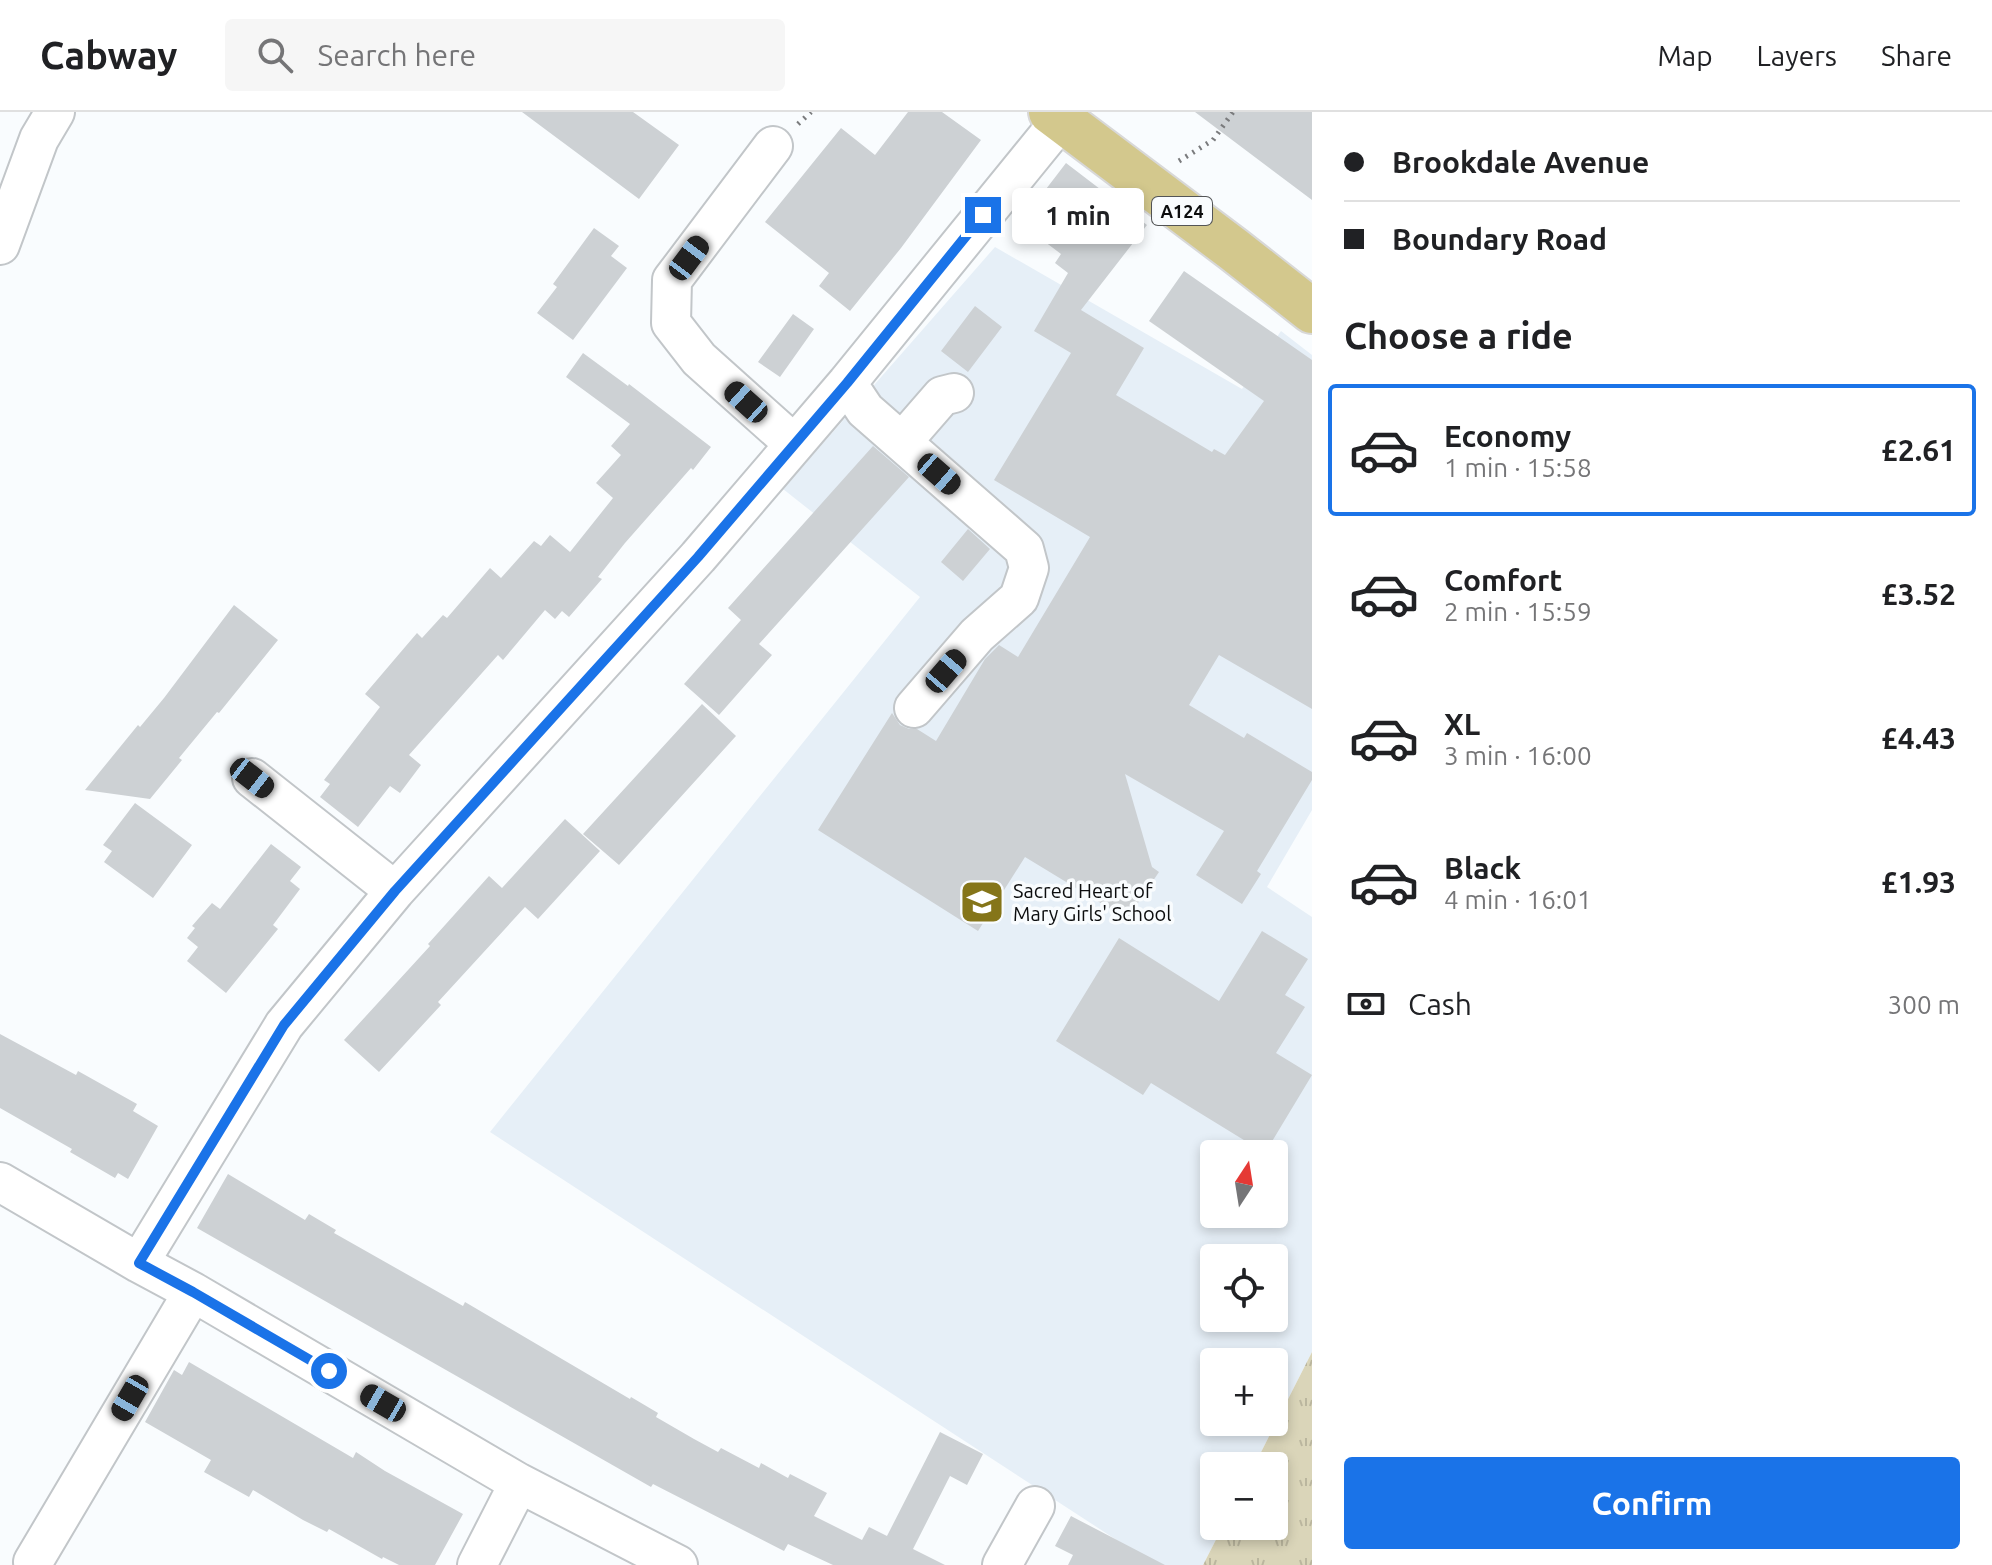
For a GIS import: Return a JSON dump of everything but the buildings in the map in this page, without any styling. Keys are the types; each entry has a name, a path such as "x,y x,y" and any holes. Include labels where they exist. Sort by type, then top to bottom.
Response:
{"main road":[{"name":"A124","path":"1056,116 1312,311"}],"street":[{"path":"0,245 39,139 55,112"},
{"path":"139,1263 284,1025 395,891 698,557 847,383 1056,116"},
{"path":"773,146 672,280 671,323 699,359 794,444"},
{"path":"847,383 865,410 1024,549 1029,568 1019,598 977,635 914,708"},
{"path":"902,442 942,396 954,393"},
{"path":"252,778 395,891"},
{"path":"0,1182 519,1483 678,1565"},
{"path":"33,1562 193,1292"},
{"path":"477,1565 519,1483"},
{"path":"1002,1565 1035,1506"}],"path":[{"path":"1144,183 1213,140 1233,112"}],"shaded area":[{"name":"Sacred Heart of Mary Girls' School","path":"995,247 1242,389 1281,331 1312,355 1312,810 1267,887 1312,917 1312,1352 1288,1399 1288,1348 1200,1348 1200,1436 1269,1436 1261,1452 1200,1452 1200,1540 1216,1540 1203,1565 1155,1565 490,1132 920,597 783,489"}],"green space":[{"path":"1312,1352 1312,1565 1203,1565 1216,1540 1288,1540 1288,1452 1261,1452 1269,1436 1288,1436 1288,1399"}],"place":[{"name":"Sacred Heart of Mary Girls' School","path":"982,902"}],"route":[{"path":"329,1371 139,1263 284,1025 395,891 698,557 847,383 983,215"}]}
